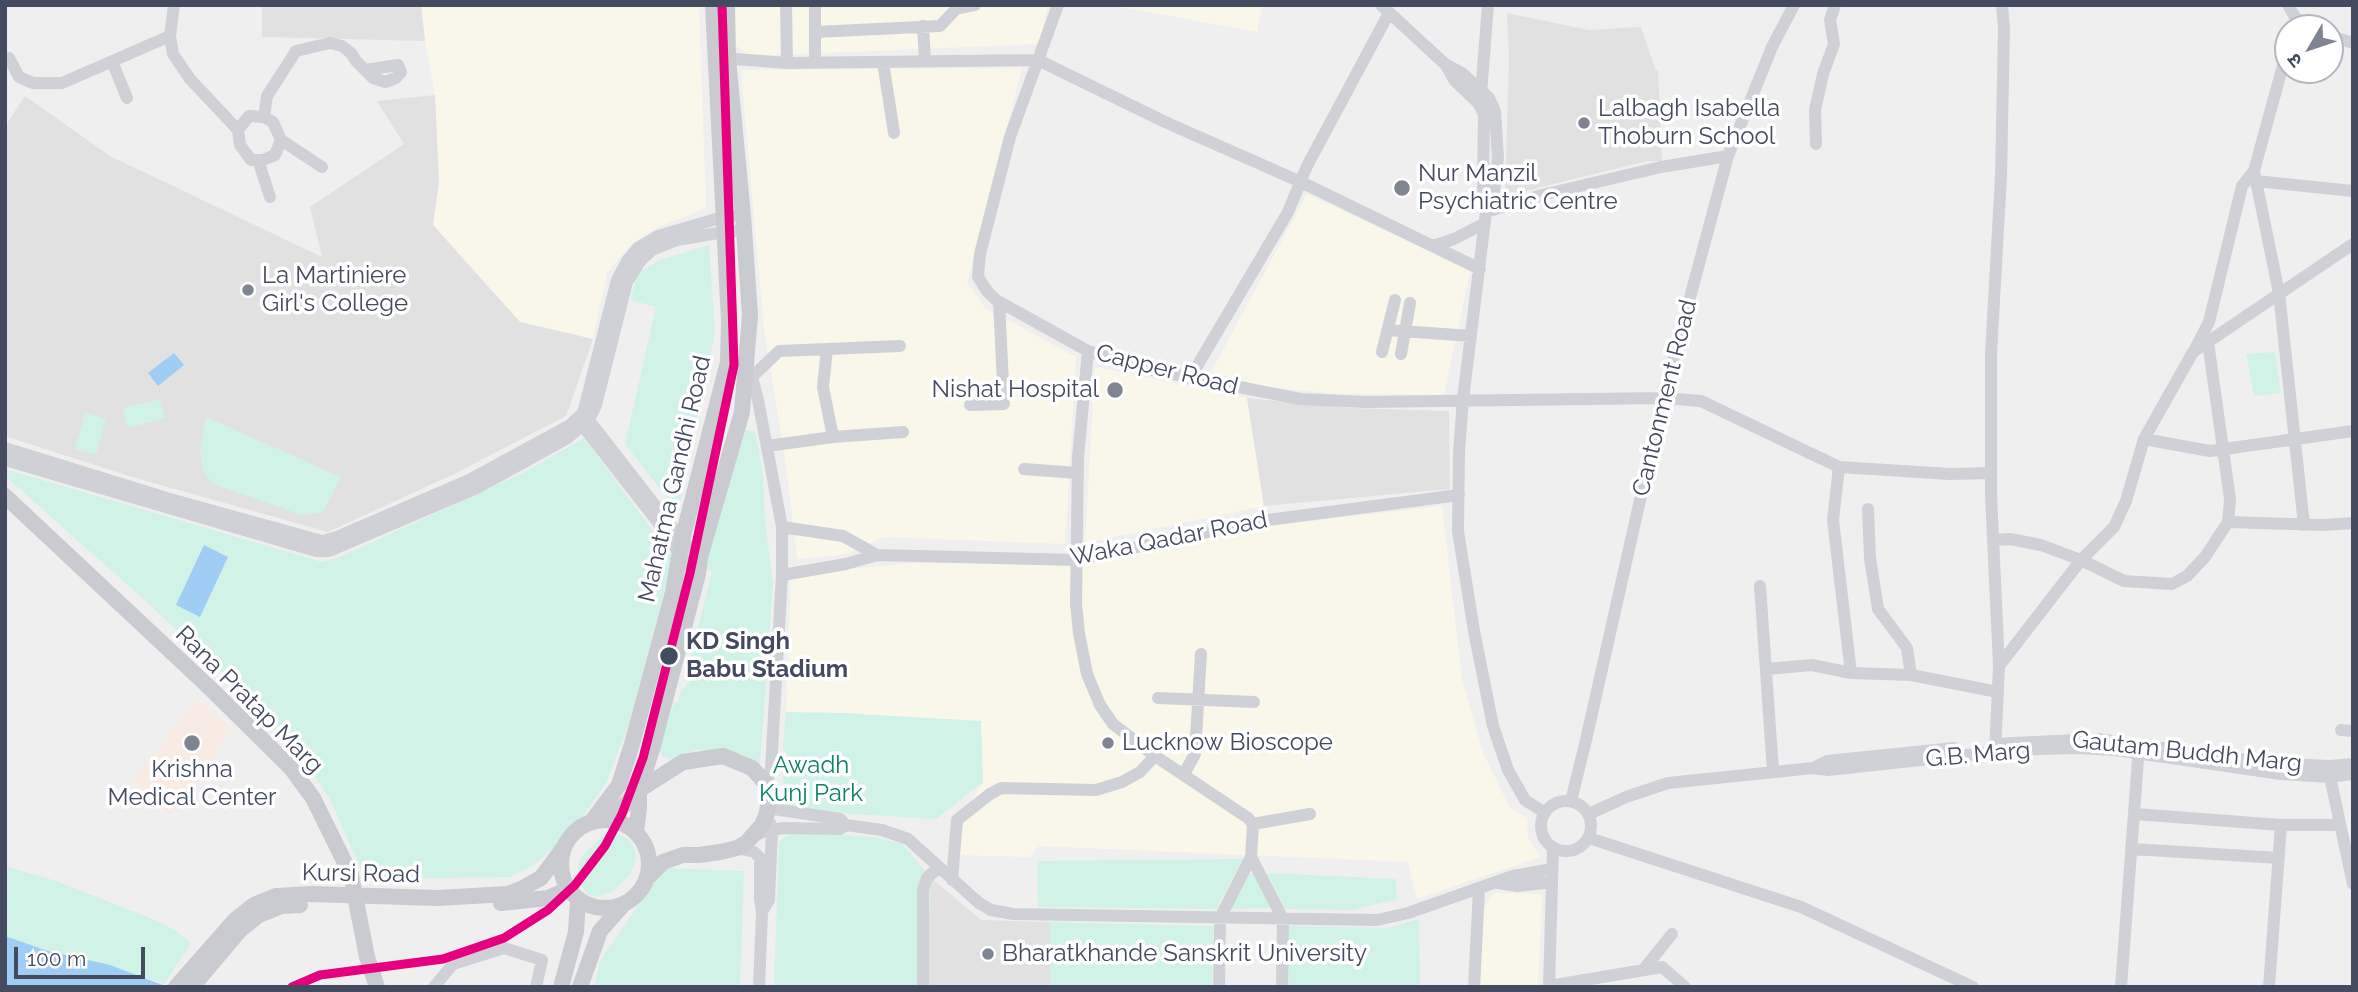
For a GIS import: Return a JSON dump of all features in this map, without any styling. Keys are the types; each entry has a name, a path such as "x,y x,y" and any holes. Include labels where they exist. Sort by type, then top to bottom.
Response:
{"main road":[{"name":"Mahatma Gandhi Road","path":"636,832 639,790 698,574 700,557 739,426 749,374 750,315 744,223 713,5"},
{"name":"Mahatma Gandhi Road","path":"592,821 619,785 673,592 681,547 728,362 729,321 723,224 722,58 727,5"},
{"name":"Rana Pratap Marg","path":"5,496 211,689 291,768 318,806 351,876 367,957 377,987"},
{"path":"610,820 639,790 683,762 723,756 752,768 766,784 769,797 767,811 754,836 737,848 683,855 663,862 648,877"},
{"path":"649,757 666,771"},
{"path":"580,987 600,931 622,906 634,899 642,889 650,865 644,841 636,832 624,824 610,820 592,821 570,836 564,847 562,876 573,894 592,907 607,909 622,906"},
{"name":"Kursi Road","path":"387,902 508,894 521,890 541,878 564,847"},
{"name":"Kursi Road","path":"192,987 235,920 254,905 276,896 312,894 346,901 497,904 573,894"},
{"path":"561,987 576,932 573,894"},
{"name":"Kursi Road","path":"176,987 209,957"}],"street":[{"path":"174,5 170,36 173,54 190,79 238,130 240,145 251,160 275,155 281,140"},
{"path":"786,5 787,63"},
{"path":"815,63 816,5"},
{"path":"815,32 940,26 956,9 975,5"},
{"name":"Capper Road","path":"1058,5 1010,137 980,254 978,277 987,291 999,302 1088,351 1148,369 1300,399 1366,402 1663,398 1702,401 1839,467"},
{"name":"Cantonment Road","path":"1570,801 1663,398 1728,156 1772,47 1794,5"},
{"path":"1816,144 1815,110 1823,74 1834,44 1830,20 1835,5"},
{"path":"1995,748 1999,666 1991,473 1991,354 2001,176 2003,5"},
{"path":"1479,104 1489,7"},
{"path":"1190,378 1288,212 1307,166 1385,9 1445,64 1462,73 1482,91 1495,111 1498,158 1494,193 1486,218 1463,400 1458,531 1493,726 1507,770 1525,800 1545,813"},
{"path":"923,26 925,61"},
{"path":"5,60 9,58 19,77 33,83 62,83 170,36"},
{"path":"264,117 267,96 296,51 330,43 342,46 351,52 365,70"},
{"path":"722,58 787,63 1038,60 1164,122 1301,182 1480,269"},
{"path":"112,61 127,98"},
{"path":"883,62 894,133"},
{"path":"1445,64 1455,81 1479,104 1484,116 1483,189 1486,218"},
{"path":"2279,84 2255,176 2279,293 2304,525"},
{"path":"238,130 249,116 264,117 273,122 281,140 322,167"},
{"path":"1433,246 1454,239 1486,218 1542,195 1661,167 1728,156"},
{"path":"258,160 270,197"},
{"path":"1999,666 2081,560 2114,527 2126,502 2144,439 2209,322 2242,186 2255,176 2353,191"},
{"path":"5,460 316,551 329,551 477,488 566,439 596,405 627,282 641,260 652,250 677,240 723,224 744,223"},
{"path":"2193,352 2353,244"},
{"path":"1382,352 1395,300"},
{"path":"970,405 1004,404 999,302"},
{"path":"1401,354 1410,303"},
{"path":"1388,330 1471,336"},
{"path":"1993,540 2010,539 2041,545 2081,560 2124,581 2172,584 2187,576 2205,556 2228,522 2230,499 2208,342"},
{"path":"749,374 779,351 900,346"},
{"path":"827,349 823,387 834,437"},
{"path":"1088,351 1077,473 1076,560 1076,604 1087,674 1100,705 1113,724 1253,824 1251,857 1220,918 1219,987"},
{"path":"728,362 749,374 767,446 782,527 782,575 771,768 766,784"},
{"path":"5,448 170,499 322,541 469,480 583,419"},
{"path":"583,419 657,521 681,547 698,574"},
{"path":"2144,439 2210,451 2353,431"},
{"path":"767,446 903,432"},
{"path":"1851,673 1833,520 1839,467 1950,474 1991,473"},
{"path":"1024,469 1077,473"},
{"name":"Waka Qadar Road","path":"782,575 846,564 877,555 1076,560 1260,521 1459,495"},
{"path":"1868,509 1870,558 1878,609 1907,649 1911,675"},
{"path":"2228,522 2304,525 2353,523"},
{"name":"Waka Qadar Road","path":"782,527 843,536 877,555"},
{"path":"681,547 700,557"},
{"path":"1760,586 1773,771"},
{"path":"1184,774 1195,754 1200,654"},
{"path":"1766,669 1812,665 1851,673 1911,675 1998,692"},
{"path":"1158,698 1254,702"},
{"name":"Gautam Buddh Marg","path":"1589,814 1626,797 1668,783 1813,768 1827,761 2098,739 2139,749"},
{"path":"2122,987 2139,749 2281,774 2329,771 2353,774"},
{"path":"952,880 957,820 990,794 1001,788 1096,790 1122,782 1140,772 1155,756"},
{"name":"Gautam Buddh Marg","path":"2329,771 2353,764"},
{"path":"2329,771 2353,884"},
{"path":"1562,801 1581,805 1591,821 1589,838 1581,847 1572,851 1553,847 1542,832 1541,821 1545,813 1552,805 1562,801"},
{"path":"762,912 769,900 772,830 767,811 840,819 846,825 882,830 908,839 952,880 991,910 1013,914 1377,920 1408,913 1513,876 1552,876"},
{"path":"1253,824 1310,814"},
{"path":"2135,814 2281,824 2339,825"},
{"path":"2269,987 2281,824"},
{"path":"754,836 772,830 841,829 846,825"},
{"path":"1589,838 1801,907 1973,987"},
{"path":"1553,847 1549,987 1662,967 1685,987"},
{"path":"737,848 754,852 760,858 762,912 759,987"},
{"path":"2133,849 2279,858"},
{"path":"1251,857 1283,919 1282,987"},
{"path":"923,987 923,890 927,878 939,867"},
{"path":"1474,987 1479,889"},
{"path":"1644,969 1672,934"},
{"path":"434,987 453,964 504,948 542,960 536,987"}],"shaded area":[{"path":"262,5 421,5 425,41 262,37"},
{"path":"421,5 699,5 706,208 656,228 629,246 607,273 593,339 520,322 433,225 439,182 435,95"},
{"path":"735,5 1048,5 1039,44 750,56 735,45"},
{"path":"1111,5 1262,5 1257,32"},
{"name":"Lalbagh Isabella Thoburn School","path":"1507,13 1589,30 1641,27 1656,71 1658,70 1662,161 1647,161 1505,196 1509,58"},
{"path":"1022,68 967,283 985,308 1076,357 1065,544 884,537 848,554 797,559 787,472 764,329 741,70"},
{"name":"La Martiniere Girl's College","path":"435,95 439,182 433,225 520,322 593,339 566,416 452,475 328,532 132,477 5,436 5,126 25,96 110,156 322,257 310,207 404,144 377,101"},
{"path":"1307,194 1470,271 1444,395 1328,393 1266,387 1211,372"},
{"path":"1095,367 1247,398 1264,506 1085,543"},
{"path":"1247,398 1351,408 1449,411 1450,489 1264,506"},
{"path":"1442,506 1462,680 1483,753 1510,808 1527,818 1528,838 1540,857 1417,899 1408,862 1039,846 1029,857 958,855 964,815 983,782 786,712 791,574 915,563 1066,564 1136,554 1259,527"},
{"name":"Krishna Medical Center","path":"196,699 231,728 215,758 171,816 132,780"},
{"name":"Bharatkhande Sanskrit University","path":"931,878 981,920 1050,922 1050,987 925,987"},
{"path":"1494,893 1542,894 1538,987 1481,987 1483,909"}],"green space":[{"path":"709,245 715,333 678,512 625,444 656,307 630,300 638,273 660,260"},
{"path":"2275,352 2281,393 2254,396 2246,354"},
{"path":"160,399 165,418 128,428 123,408"},
{"path":"85,413 106,419 96,455 75,449"},
{"path":"206,417 341,477 323,512 302,515 213,484 203,471 200,450"},
{"path":"744,430 755,431 763,474 765,521 773,584 760,765 742,754 697,750 672,759 663,757 659,749 674,703 678,703 682,687 685,688 689,683 693,668 688,667 712,572 703,569"},
{"path":"584,438 673,558 630,721 606,783 575,828 534,865 510,877 365,879 330,799 285,732 149,604 5,476 5,469 322,562 340,557 525,472"},
{"name":"Awadh Kunj Park","path":"786,712 981,721 983,782 936,819 791,810 783,800 783,765 788,757 783,748"},
{"path":"792,832 873,837 902,844 931,878 925,987 774,987 779,842"},
{"path":"617,833 630,840 634,848 636,856 631,874 613,891 597,897 588,894 578,883 581,858 601,837"},
{"path":"1243,859 1216,909 1038,907 1037,861"},
{"path":"5,866 53,880 148,917 175,930 191,943 164,984 5,936"},
{"path":"664,868 744,871 740,987 594,987 600,961"},
{"path":"1267,873 1396,879 1397,899 1353,910 1285,909"},
{"path":"1246,874 1256,874 1272,908 1229,909"},
{"path":"1419,919 1420,987 1288,987 1288,926 1388,928"},
{"path":"1050,922 1213,926 1212,987 1050,987"}],"water":[{"path":"174,353 184,365 158,386 148,373"},
{"path":"204,545 228,557 200,617 176,605"},
{"path":"5,936 48,951 110,965 168,987 5,987"}],"transit line":[{"path":"292,987 320,975 443,959 504,938 548,910 575,885 605,846 622,814 643,758 690,573 734,365 722,5"}],"place":[{"name":"Lalbagh Isabella Thoburn School","path":"1584,123"},
{"name":"Nur Manzil Psychiatric Centre","path":"1402,188"},
{"name":"La Martiniere Girl's College","path":"248,290"},
{"name":"Nishat Hospital","path":"1115,390"},
{"name":"KD Singh Babu Stadium","path":"669,656"},
{"name":"Krishna Medical Center","path":"192,743"},
{"name":"Lucknow Bioscope","path":"1108,743"},
{"name":"Bharatkhande Sanskrit University","path":"988,954"}]}
